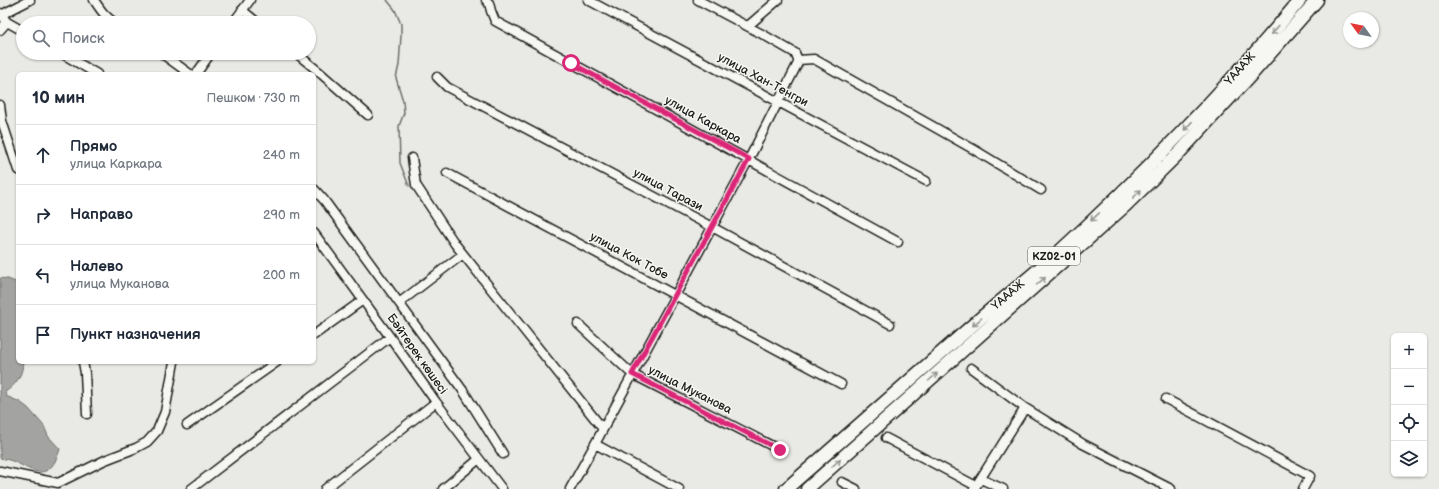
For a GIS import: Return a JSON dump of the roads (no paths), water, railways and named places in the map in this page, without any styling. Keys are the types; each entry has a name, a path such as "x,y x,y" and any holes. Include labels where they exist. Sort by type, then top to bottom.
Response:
{"highway":[{"name":"ҮАААЖ","path":"786,489 1059,251 1116,198 1162,153 1218,93 1300,0"},
{"name":"ҮАААЖ","path":"807,489 1126,205 1179,153 1251,75 1317,0"}],"street":[{"path":"16,27 7,22 1,14 30,0"},
{"path":"94,0 106,16"},
{"path":"238,16 250,0"},
{"name":"улица Каркара","path":"486,0 489,2 495,22 749,159 898,242"},
{"name":"улица Хан-Тенгри","path":"588,0 926,181"},
{"path":"570,489 749,159 798,63 795,53 698,0"},
{"path":"748,26 778,0"},
{"path":"242,10 249,16"},
{"path":"0,30 7,22"},
{"path":"798,60 814,59 1042,190"},
{"path":"73,60 94,72"},
{"path":"171,60 187,72"},
{"path":"197,72 206,60"},
{"path":"303,60 315,72"},
{"path":"316,73 368,115"},
{"name":"улица Тарази","path":"437,77 448,87 712,227 890,324"},
{"path":"0,105 1,122 16,164"},
{"path":"412,158 416,185 463,254 603,429"},
{"name":"улица Кок Тобе","path":"447,173 841,384"},
{"path":"316,191 324,200 464,392 503,454"},
{"name":"Бәйтерек көшесі","path":"316,237 436,402 502,489"},
{"path":"400,304 463,254"},
{"path":"316,335 363,300"},
{"name":"улица Муканова","path":"578,324 632,374 780,450"},
{"path":"191,489 390,337"},
{"path":"83,364 87,414"},
{"path":"0,471 58,483 105,460 147,442 157,431 165,412 174,364"},
{"path":"186,425 274,364"},
{"path":"971,368 1025,408 1084,444 1171,489"},
{"path":"1166,399 1310,476 1303,489"},
{"path":"325,489 436,402"},
{"path":"977,485 1025,408"},
{"path":"886,438 977,485 1003,489"},
{"path":"595,444 679,489"},
{"path":"443,489 479,459"},
{"path":"842,482 856,489"}],"waterway":[{"path":"387,0 395,10 401,24 399,65 396,78 403,101 404,113 399,126 400,163 409,186"}]}
